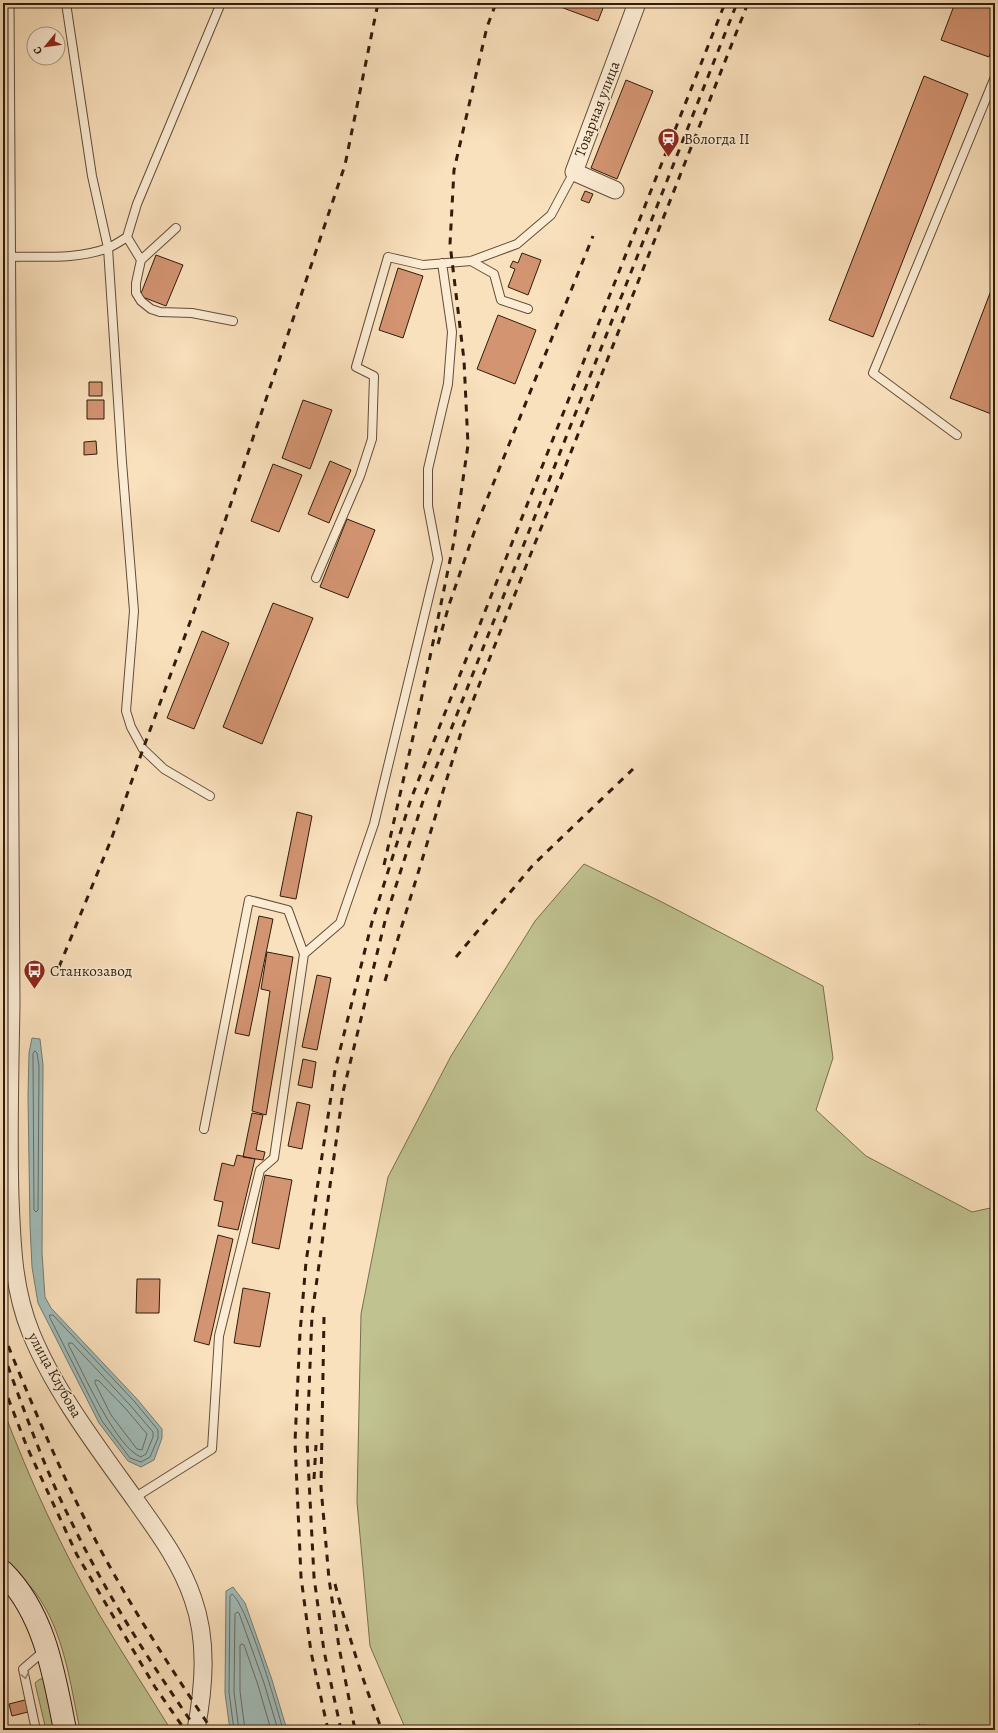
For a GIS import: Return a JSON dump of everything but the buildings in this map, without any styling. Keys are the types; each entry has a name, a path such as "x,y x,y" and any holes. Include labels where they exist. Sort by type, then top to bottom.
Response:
{"main road":[{"path":"3,1572 18,1588 37,1620 47,1648 65,1730"}],"street":[{"name":"улица Клубова","path":"5,3 11,990 9,1164 12,1252 15,1280 21,1305 31,1333 49,1370 85,1428 160,1535 180,1569 194,1599 200,1628 203,1656 203,1676 196,1730"},
{"name":"Товарная улица","path":"615,190 574,172 637,3"}],"lane":[{"path":"66,3 92,176 108,248 122,462 134,611 126,711 131,727 143,749 164,769 210,796"},
{"path":"141,260 128,238 137,204 220,3"},
{"path":"957,435 873,373 995,76"},
{"path":"316,578 360,476 372,439 374,376 356,366 388,257 423,265 471,261 517,244 551,215 574,172"},
{"path":"176,228 141,260 136,283 136,293 141,301 150,309 160,312 192,314 233,321"},
{"path":"6,256 74,255 108,248 128,238"},
{"path":"471,261 494,274 501,300 528,309"},
{"path":"304,954 340,923 374,824 438,559 428,506 428,469 448,384 452,332 442,263"},
{"path":"134,1498 212,1449 219,1336 260,1170 274,1158 304,954 288,910 249,900 204,1129"},
{"path":"36,1730 24,1669 47,1648"}],"path":[{"path":"889,1730 919,1725 955,1730"}],"green space":[{"path":"584,864 660,901 823,986 833,1058 816,1110 866,1156 972,1212 995,1207 995,1730 406,1730 370,1646 357,1502 361,1314 388,1177 451,1056 535,921"},
{"path":"3,1409 35,1487 85,1589 171,1730 80,1730 65,1658 53,1623 35,1592 3,1559"},
{"path":"40,1679 46,1679 58,1730 46,1730 35,1683"}],"water":[{"path":"32,1038 40,1039 43,1065 42,1253 45,1297 51,1308 137,1399 162,1429 162,1438 154,1460 141,1467 128,1461 99,1423 38,1303 32,1267 30,1225 28,1096 29,1053"},
{"path":"233,1587 245,1603 272,1680 287,1730 230,1730 225,1693 226,1591"}],"railway":[{"path":"59,967 111,840 199,598 345,165 378,3"},
{"path":"384,865 418,715 454,541 468,445 464,360 450,244 454,170 487,27 496,3"},
{"path":"328,1730 311,1652 301,1577 295,1442 300,1333 306,1262 335,1070 372,922 411,799 725,3"},
{"path":"341,1730 324,1651 314,1577 307,1441 312,1315 343,1092 386,917 424,798 737,3"},
{"path":"385,981 463,726 748,3"},
{"path":"438,644 449,605 477,524 593,236"},
{"path":"456,957 533,865 633,769"},
{"path":"324,1317 321,1487 329,1579 339,1647 355,1730"},
{"path":"3,1333 48,1440 98,1545 138,1616 212,1730"},
{"path":"3,1353 42,1456 83,1545 128,1626 197,1730"},
{"path":"3,1385 27,1447 77,1555 155,1687 185,1730"},
{"path":"314,1479 316,1445"},
{"path":"335,1584 356,1658 382,1730"}],"place":[{"name":"Вологда II","path":"669,158"},
{"name":"Станкозавод","path":"34,990"}]}
